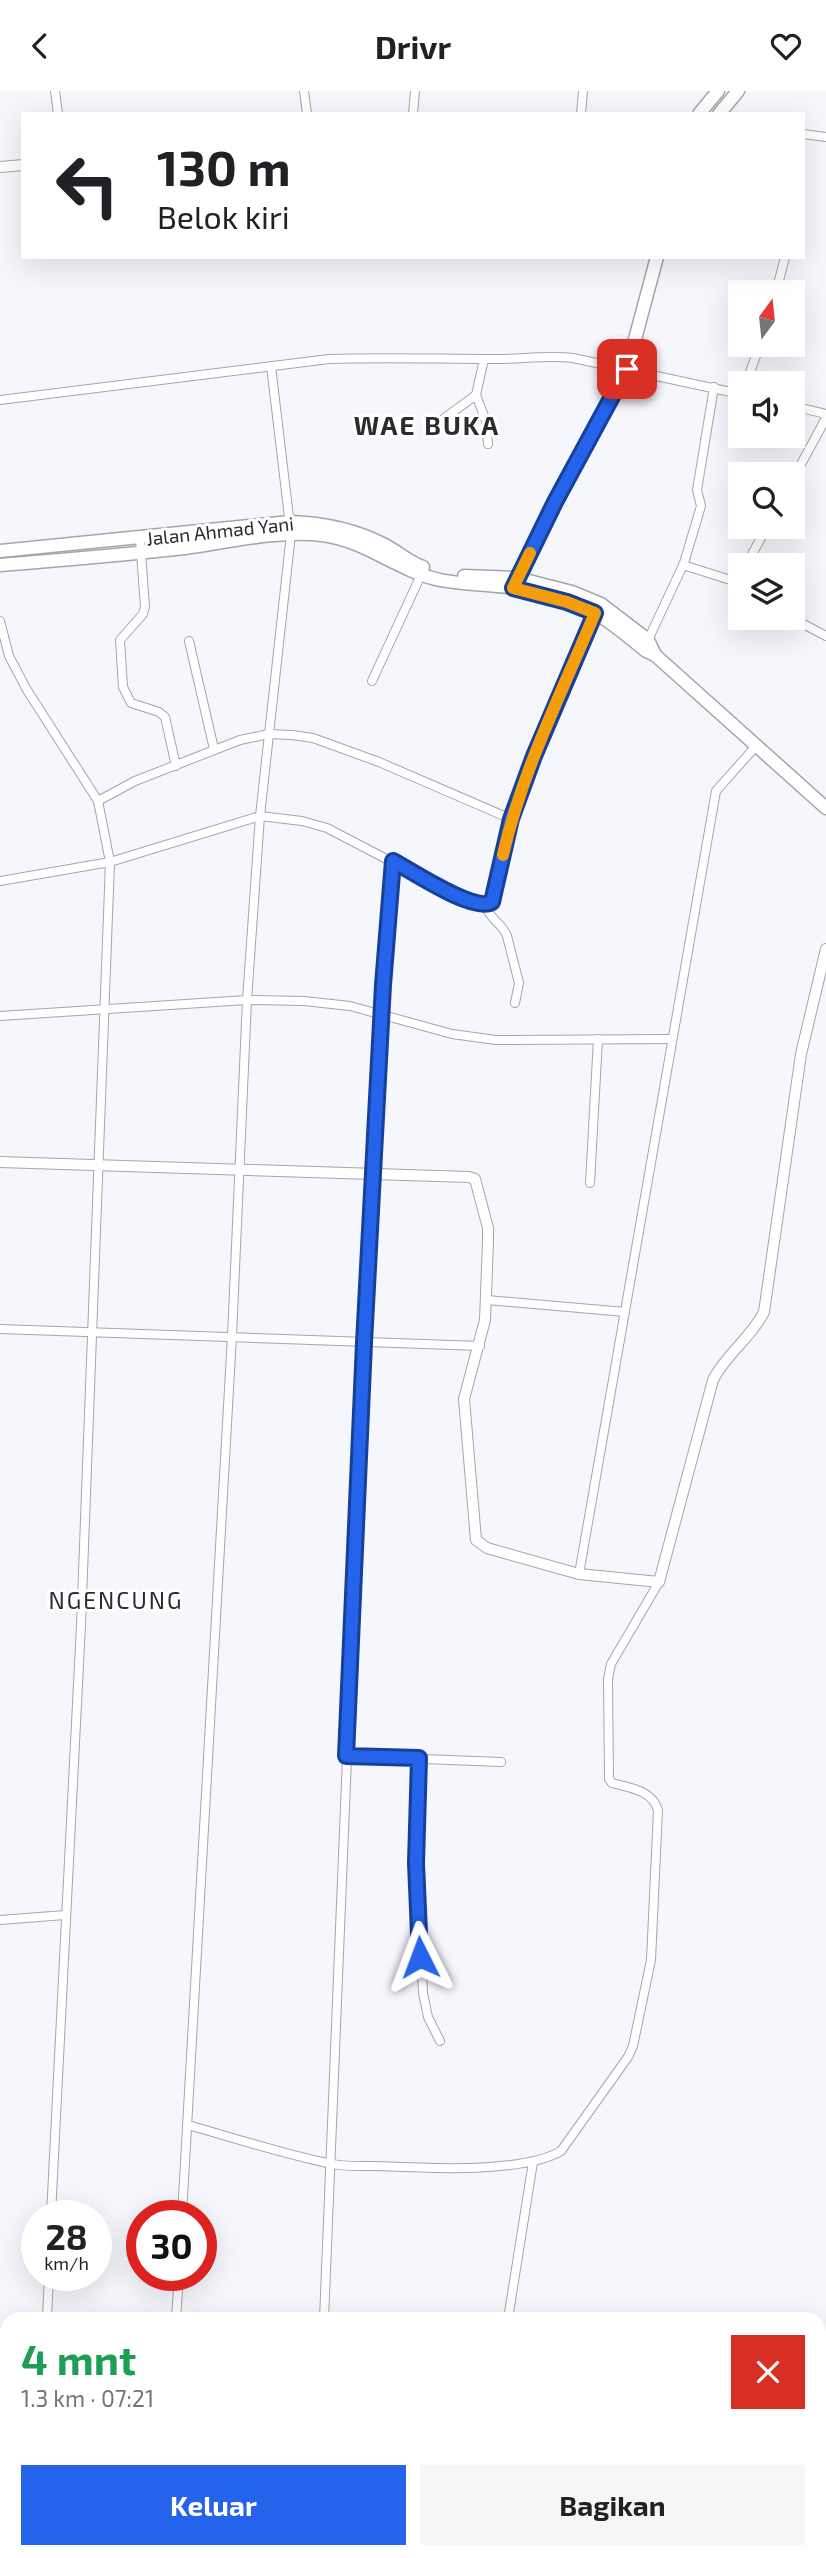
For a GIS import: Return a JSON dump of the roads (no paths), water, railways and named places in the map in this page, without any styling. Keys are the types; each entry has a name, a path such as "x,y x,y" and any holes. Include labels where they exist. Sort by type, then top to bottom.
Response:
{"highway":[{"path":"701,112 718,91"},
{"path":"721,112 738,91"},
{"path":"515,583 627,369 656,259"},
{"name":"Jalan Ahmad Yani","path":"0,551 339,526 384,545 418,571 471,585 515,583 567,602 598,609 648,640 655,655"},
{"name":"Jalan Ahmad Yani","path":"0,565 140,553 290,528"},
{"name":"Jalan Ahmad Yani","path":"598,609 646,651 655,655 826,808"}],"street":[{"path":"55,91 58,112"},
{"path":"304,91 307,112"},
{"path":"413,112 415,91"},
{"path":"581,112 583,91"},
{"path":"805,134 826,137"},
{"path":"0,167 21,165"},
{"path":"779,280 784,259"},
{"path":"0,400 328,359 378,357 484,359 544,355 573,358 728,391"},
{"path":"484,359 476,395 486,421 488,444"},
{"path":"183,2200 232,1336 247,1000 260,816 290,528 271,366"},
{"path":"648,640 683,565 701,506 697,490 714,387"},
{"path":"435,425 476,395"},
{"path":"802,462 826,416 805,410"},
{"path":"139,539 145,607 143,614 120,640 123,687 131,703 159,712 165,717 176,766"},
{"path":"683,565 728,579"},
{"path":"372,681 418,571"},
{"path":"0,881 110,862 260,816 302,821 327,828 467,901 485,905 492,902 511,819 534,756 598,609"},
{"path":"0,621 9,656 27,690 98,801 110,862 93,1333 52,2200"},
{"path":"805,625 826,636"},
{"path":"189,641 214,749"},
{"path":"98,801 135,781 240,740 269,734 292,735 324,742 379,762 511,819"},
{"path":"579,1574 716,791 756,746"},
{"path":"324,2312 364,1343 393,861"},
{"path":"485,905 488,915 505,930 507,936 519,983 515,1003"},
{"path":"188,2125 330,2164 433,2169 533,2162 561,2151 628,2057 633,2046 652,1948 658,1810 644,1792 612,1783 608,1779 608,1671 659,1582 713,1380 719,1368 756,1326 764,1312 801,1054 826,949"},
{"path":"0,1016 104,1007 247,1000 304,1001 350,1006 452,1034 495,1040 671,1039"},
{"path":"590,1183 598,1039"},
{"path":"0,1163 475,1179 488,1228 487,1300 480,1346 463,1411 476,1540 487,1548 579,1574 659,1582"},
{"path":"487,1300 625,1312"},
{"path":"0,1329 480,1346"},
{"path":"346,1756 501,1762"},
{"path":"419,1758 416,1863 423,1993 428,2017 440,2041"},
{"path":"0,1920 65,1915"},
{"path":"509,2312 533,2162"},
{"path":"47,2312 48,2291"},
{"path":"176,2312 178,2291"}],"district":[{"name":"WAE BUKA","path":"427,426"},
{"name":"NGENCUNG","path":"116,1601"}]}
